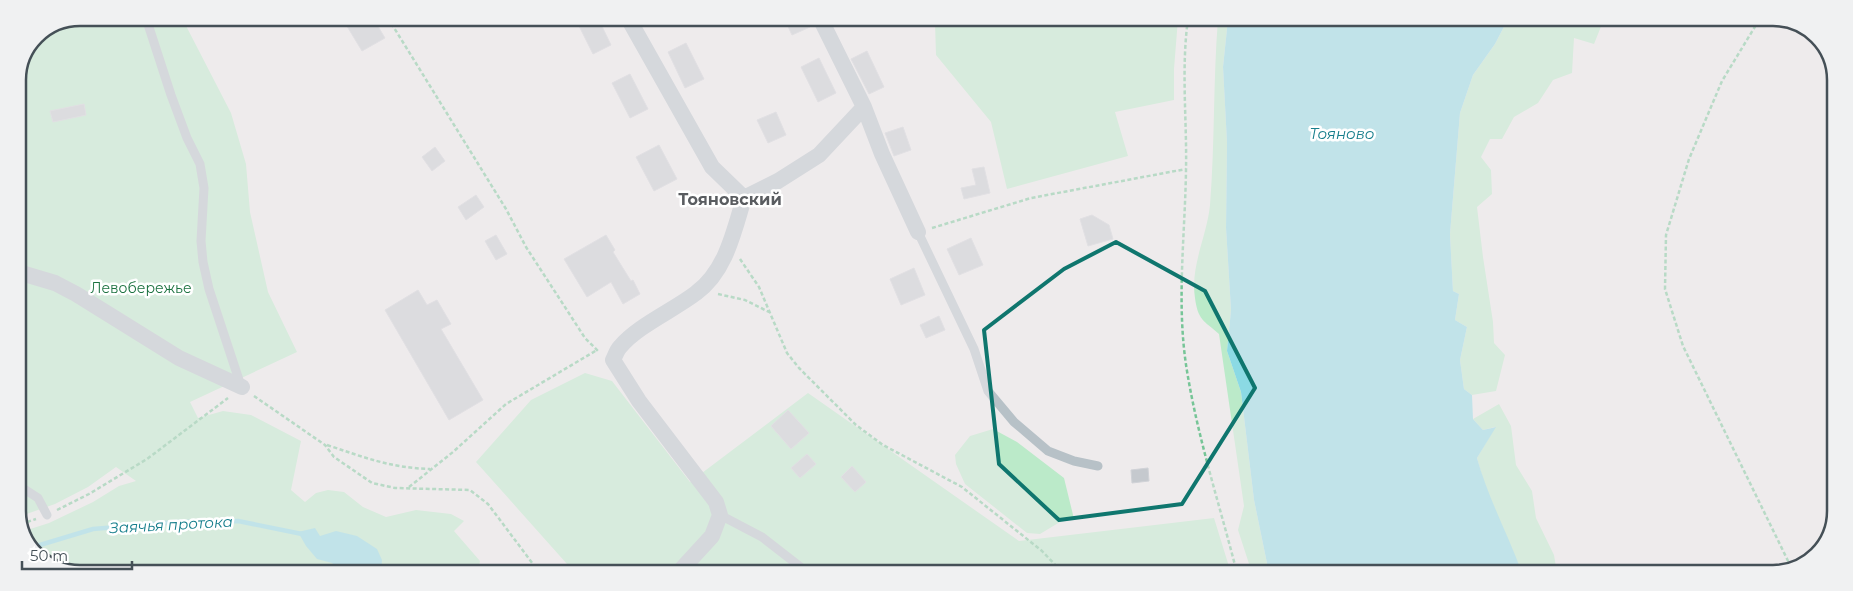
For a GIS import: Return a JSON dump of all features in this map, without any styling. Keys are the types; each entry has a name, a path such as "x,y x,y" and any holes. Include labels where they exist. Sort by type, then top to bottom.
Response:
{"street":[{"path":"633,26 712,167 744,198"},
{"path":"824,26 864,106 882,154 918,232"},
{"path":"685,565 712,536 720,515 716,502 640,401 613,360 620,346 637,332 698,292 720,266 730,244 744,198 778,181 819,155 864,106"},
{"path":"26,274 55,283 76,294 178,358 242,387"}],"lane":[{"path":"149,26 187,138 200,164 204,188 201,242 203,262 209,289 242,387"},
{"path":"918,232 974,349 988,391 1014,422 1048,451 1074,461 1098,466"},
{"path":"26,490 38,498 47,516"},
{"path":"720,515 762,537 798,565"}],"path":[{"path":"393,26 506,209 526,247 585,338 597,350 613,360"},
{"path":"1187,26 1185,40 1186,168 1182,329 1192,404 1235,565"},
{"path":"1755,26 1722,81 1689,159 1666,235 1665,289 1682,346 1789,562"},
{"path":"918,232 1031,198 1186,168"},
{"path":"730,244 759,287 787,353 799,368 856,425 883,445 962,487 1042,551 1055,565"},
{"path":"698,292 717,293 745,300 770,313"},
{"path":"408,488 453,452 506,404 597,350"},
{"path":"27,522 47,516 147,459 242,387 326,445 382,463 405,468 432,469"},
{"path":"326,445 334,457 372,483 395,488 470,490 488,504 534,565"}],"highlighted area":[{"path":"1116,242 1205,291 1255,388 1182,504 1059,520 999,464 984,330 1064,269"}],"green space":[{"name":"Левобережье","path":"186,26 231,113 246,164 250,212 268,292 297,352 190,402 198,418 223,411 251,415 301,441 291,490 305,502 316,493 328,490 344,492 363,507 386,517 416,510 451,514 464,521 454,531 480,561 479,565 80,565 66,563 50,556 42,549 33,538 29,529 49,523 93,502 119,486 136,481 116,467 88,487 55,504 26,514 26,80 30,59 35,50 50,35 70,27"},
{"path":"935,26 1177,26 1174,100 1115,112 1128,156 1007,189 991,122 936,55"},
{"path":"1218,26 1227,26 1223,67 1227,143 1226,228 1231,310 1227,351 1241,392 1254,500 1267,565 1249,565 1238,530 1244,506 1219,334 1200,315 1195,298 1195,274 1210,205"},
{"path":"1504,26 1601,26 1594,44 1574,38 1572,73 1553,80 1538,103 1514,117 1502,139 1490,139 1481,157 1491,170 1492,194 1477,207 1483,257 1493,322 1494,343 1505,355 1496,391 1472,395 1464,389 1460,360 1467,327 1455,320 1459,294 1453,291 1450,234 1460,113 1473,75 1495,44"},
{"path":"585,373 612,381 690,482 808,393 1019,541 1214,518 1229,565 569,565 476,462 531,400"},
{"path":"1499,404 1511,426 1516,465 1532,491 1536,518 1554,555 1556,565 1518,565 1496,514 1477,458 1495,427 1483,430 1473,419"},
{"path":"993,429 1017,442 1064,478 1074,519 1060,522 1040,534 1027,533 965,484 956,464 955,455 970,436"}],"water":[{"name":"Тояново","path":"1227,26 1504,26 1495,44 1473,75 1460,113 1450,234 1453,291 1459,294 1455,320 1467,327 1460,360 1464,389 1472,395 1473,419 1483,430 1496,427 1477,458 1519,565 1267,565 1254,500 1241,392 1227,351 1231,310 1226,228 1227,143 1223,67"},
{"path":"315,528 320,536 336,531 357,536 377,549 382,560 382,565 334,565 317,559 306,546 298,532"}],"building":[{"path":"347,26 378,26 385,38 362,51"},
{"path":"579,26 602,26 611,45 593,54"},
{"path":"788,26 810,26 810,27 792,35"},
{"path":"686,43 704,79 685,88 668,52"},
{"path":"867,51 884,87 869,94 851,59"},
{"path":"819,58 836,93 818,102 801,67"},
{"path":"630,74 648,109 630,118 612,83"},
{"path":"84,104 86,115 53,122 50,111"},
{"path":"776,112 786,135 768,143 757,120"},
{"path":"903,127 911,150 894,156 885,133"},
{"path":"659,145 677,179 654,191 636,157"},
{"path":"435,147 445,161 432,171 422,157"},
{"path":"984,167 990,193 964,199 961,188 976,185 972,169"},
{"path":"476,195 484,207 466,220 458,207"},
{"path":"1092,215 1109,225 1113,239 1088,246 1080,219"},
{"path":"496,235 507,254 496,260 485,241"},
{"path":"606,235 615,250 613,252 631,281 633,280 640,294 623,304 611,282 587,297 564,259"},
{"path":"971,238 983,265 959,275 947,249"},
{"path":"914,268 925,295 901,305 890,279"},
{"path":"418,290 427,305 437,300 451,324 441,329 483,400 449,420 385,310"},
{"path":"939,316 945,330 926,338 920,325"},
{"path":"788,410 809,433 791,449 771,426"},
{"path":"807,454 816,464 800,478 791,468"},
{"path":"852,466 866,482 855,492 841,477"},
{"path":"1148,468 1149,481 1132,483 1131,470"}],"waterway":[{"name":"Заячья протока","path":"38,545 93,529 177,522 238,521 302,534"}],"district":[{"name":"Тояновский","path":"730,199"}]}
